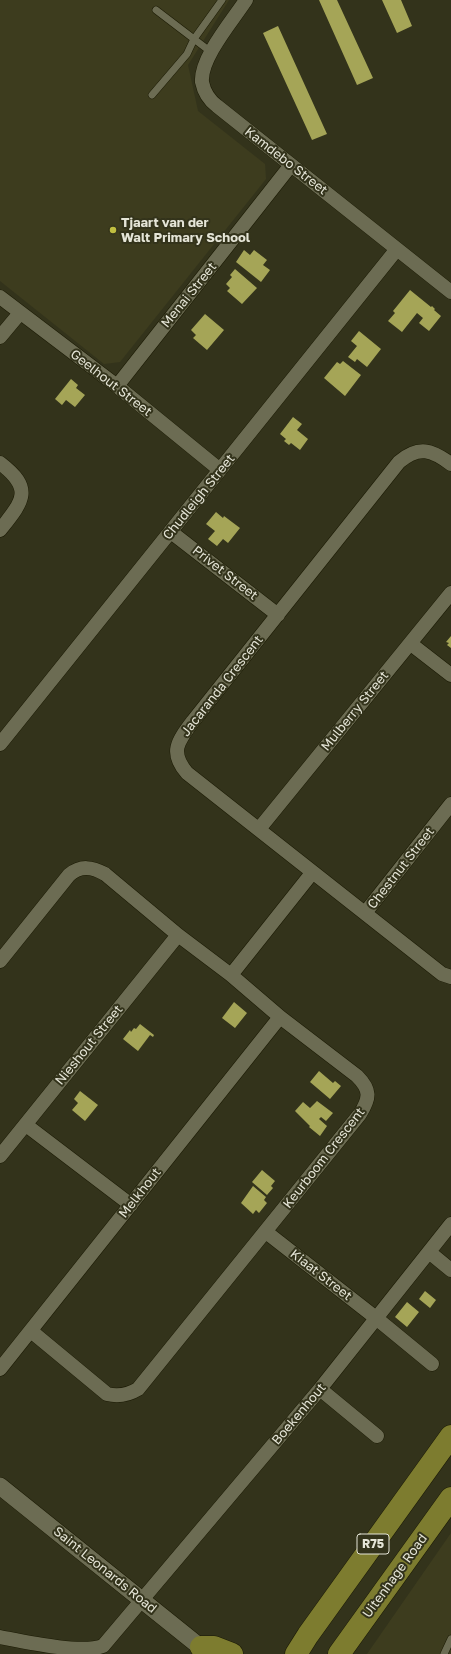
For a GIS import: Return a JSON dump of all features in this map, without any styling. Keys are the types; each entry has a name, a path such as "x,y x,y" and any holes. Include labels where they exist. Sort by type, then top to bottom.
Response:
{"main road":[{"name":"R75","path":"296,1654 308,1635 451,1436"},
{"name":"Uitenhage Road","path":"339,1654 451,1498"},
{"path":"279,1654 308,1635"},
{"path":"205,1651 214,1648 232,1654"}],"street":[{"name":"Kamdebo Street","path":"246,0 211,52 203,73 202,82 208,97 217,106 451,292"},
{"name":"Menai Street","path":"117,386 291,165"},
{"name":"Chudleigh Street","path":"0,744 397,249"},
{"name":"Geelhout Street","path":"0,297 117,386 220,470"},
{"path":"0,337 20,313"},
{"name":"Jacaranda Crescent","path":"451,464 432,452 424,451 411,454 399,462 180,738 176,755 179,762 188,773 312,874 365,913 442,974 451,977"},
{"path":"0,463 17,478 21,484 22,494 16,510 0,530"},
{"name":"Privet Street","path":"171,532 278,615"},
{"name":"Mulberry Street","path":"258,829 411,644 451,593"},
{"path":"411,644 451,674"},
{"name":"Chestnut Street","path":"365,913 451,804"},
{"name":"Keurboom Crescent","path":"0,961 62,882 74,871 84,867 97,870 105,874 178,935 231,974 280,1017 357,1076 363,1082 368,1097 360,1114 138,1389 130,1394 114,1396 107,1394 31,1331"},
{"path":"231,974 312,874"},
{"name":"Nieshout Street","path":"0,1156 178,935"},
{"name":"Melkhout","path":"0,1369 280,1017"},
{"path":"26,1125 131,1205"},
{"name":"Boekenhout","path":"0,1637 78,1652 91,1651 103,1646 320,1389 451,1224"},
{"name":"Kiaat Street","path":"266,1232 432,1364"},
{"path":"428,1252 451,1270"},
{"path":"320,1389 377,1436"},
{"name":"Saint Leonards Road","path":"0,1486 205,1651"}],"lane":[{"path":"152,95 188,54 194,38 222,0"},
{"path":"156,10 211,52"},
{"path":"444,1654 451,1639"}],"shaded area":[{"name":"Tjaart van der Walt Primary School","path":"0,0 229,0 188,65 198,111 265,164 266,179 120,362 104,364 0,281"},
{"path":"451,1533 451,1654 367,1654"}],"building":[{"path":"319,0 337,0 373,78 357,85"},
{"path":"382,0 401,0 412,26 397,33"},
{"path":"278,26 327,134 312,140 263,33"},
{"path":"244,250 250,255 254,250 267,260 263,265 270,270 261,282 236,262"},
{"path":"235,269 257,288 242,304 227,291 230,288 226,284 232,277 230,275"},
{"path":"410,290 431,307 432,306 441,316 429,331 419,323 423,318 417,313 402,332 388,321 395,313 393,311"},
{"path":"205,314 224,330 207,350 193,338 196,335 191,330"},
{"path":"359,331 381,349 367,367 357,359 355,362 348,357 357,346 351,341"},
{"path":"343,361 361,375 345,396 324,378 337,362 340,364"},
{"path":"71,379 78,385 76,388 85,395 75,407 66,400 62,405 55,399"},
{"path":"293,417 302,424 297,430 308,439 300,450 291,443 289,445 284,441 286,439 280,434"},
{"path":"216,512 240,528 228,543 223,539 217,546 208,539 215,531 206,524"},
{"path":"451,636 451,648 447,645 449,643 446,642"},
{"path":"234,1002 247,1013 235,1028 222,1018"},
{"path":"140,1024 154,1035 153,1037 150,1035 138,1051 123,1039 130,1030 131,1032"},
{"path":"319,1071 333,1083 335,1081 341,1086 330,1099 310,1082"},
{"path":"80,1091 98,1105 85,1121 72,1110 78,1103 74,1099"},
{"path":"317,1101 333,1113 326,1121 321,1117 319,1119 327,1126 320,1136 309,1127 310,1126 295,1111 303,1102 310,1108"},
{"path":"262,1170 275,1181 271,1186 273,1188 267,1195 252,1182"},
{"path":"253,1186 266,1197 264,1200 267,1203 259,1213 256,1210 253,1214 241,1203"},
{"path":"425,1291 436,1300 430,1308 419,1299"},
{"path":"407,1302 419,1312 407,1327 395,1317"}],"place":[{"name":"Tjaart van der Walt Primary School","path":"113,230"}]}
